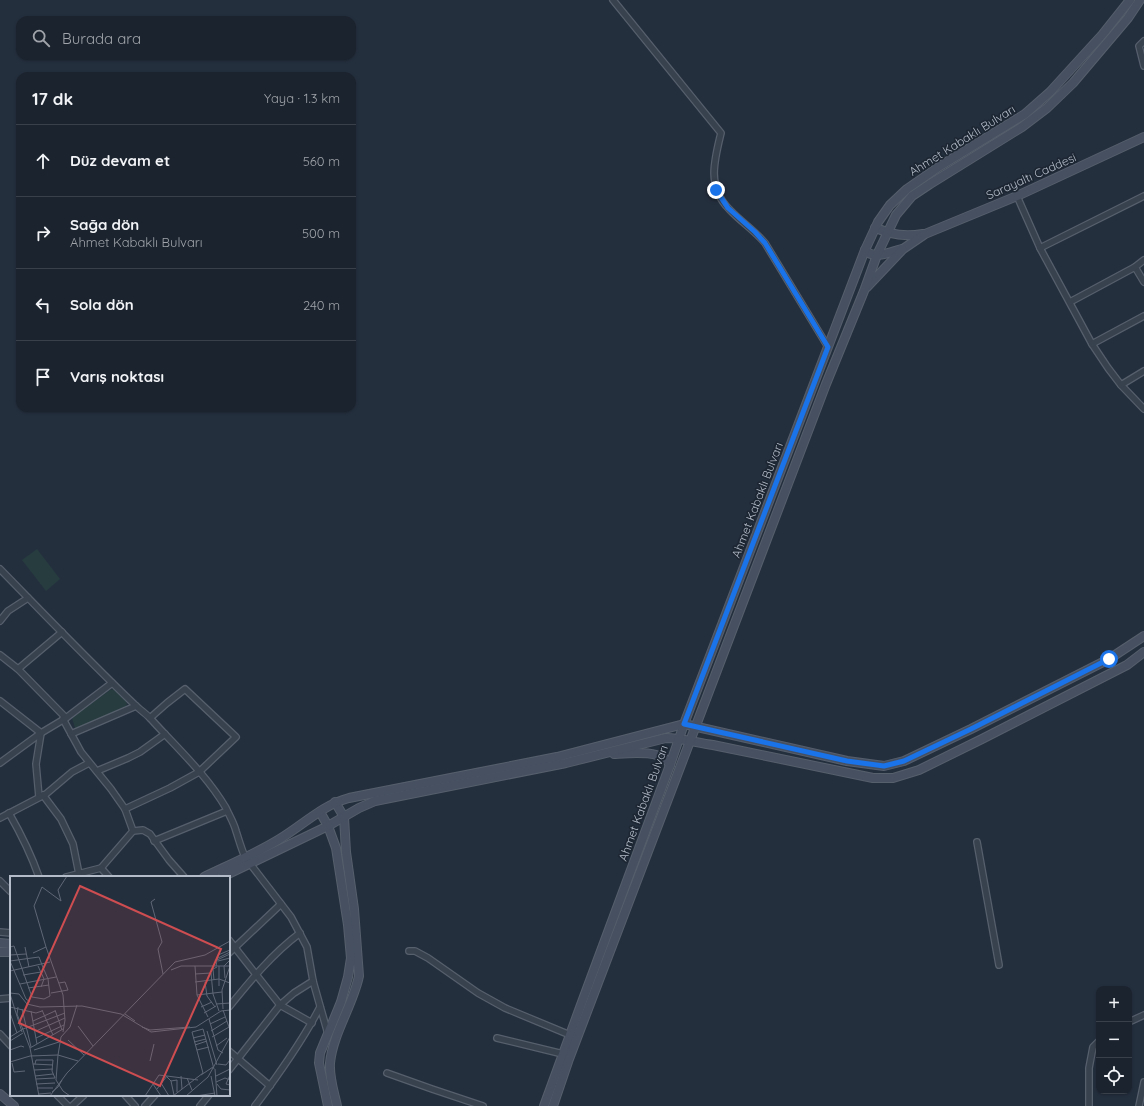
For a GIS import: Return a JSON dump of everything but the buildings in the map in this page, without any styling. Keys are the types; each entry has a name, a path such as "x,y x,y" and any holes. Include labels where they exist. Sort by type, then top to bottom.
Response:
{"street":[{"path":"613,0 721,133 714,164 716,190 728,208 765,243 828,347"},
{"name":"Ahmet Kabaklı Bulvarı","path":"544,1106 680,739 684,724 865,250 875,228 890,205 907,189 940,166 1025,114 1050,92 1102,35 1130,0"},
{"name":"Ahmet Kabaklı Bulvarı","path":"553,1106 826,384 877,255 896,214 912,196 1022,127 1047,108 1073,83 1128,18 1140,0"},
{"path":"1144,41 1139,46 1144,66"},
{"name":"Sarayaltı Caddesi","path":"925,234 1017,196 1144,137"},
{"path":"1017,196 1040,248 1092,344 1121,385 1144,409"},
{"path":"1040,248 1144,196"},
{"path":"875,228 888,233 909,236 925,234"},
{"path":"864,291 903,249 925,234"},
{"path":"865,250 868,253 877,255 903,249"},
{"path":"1070,302 1135,267 1144,260"},
{"path":"1135,267 1144,282"},
{"path":"1092,344 1144,316"},
{"path":"1121,385 1144,371"},
{"path":"0,568 112,683 136,706 144,711 213,788 236,829 241,849 247,860 291,917 307,947 313,981 328,1034"},
{"path":"0,621 8,611 28,598"},
{"path":"18,669 62,632"},
{"path":"223,876 335,802 557,757 684,724 847,761 884,766 904,761 1109,659 1144,636"},
{"path":"207,876 328,826 363,806 375,801 559,764 666,738 713,745 873,778 893,778 919,770 975,742 1127,665 1144,652"},
{"path":"0,655 18,669 65,718 71,734 81,752 112,789 125,809 133,831"},
{"path":"0,763 112,683"},
{"path":"125,809 170,788 199,772 236,736 185,689 150,718"},
{"path":"0,701 41,733"},
{"path":"71,734 136,706"},
{"path":"41,733 36,764 41,796 60,819 73,844 79,874"},
{"path":"97,771 140,752 165,734"},
{"path":"597,755 640,753 664,757 670,765"},
{"path":"0,818 41,796 72,772 89,763"},
{"path":"335,802 344,817 346,852 355,916 359,976 333,1051 330,1064 330,1076 336,1106"},
{"path":"154,841 227,811"},
{"path":"320,812 328,826 336,848 348,925 351,958 348,977 341,1002 320,1053 319,1063 328,1106"},
{"path":"9,813 30,852 38,876"},
{"path":"70,876 101,868 133,831 143,830 150,834 183,876"},
{"path":"977,842 999,965"},
{"path":"101,868 108,876"},
{"path":"0,882 10,891"},
{"path":"230,952 234,946 281,904"},
{"path":"0,932 10,933"},
{"path":"230,1006 256,974 290,940 300,933"},
{"path":"230,941 280,1005 312,1023"},
{"path":"0,943 10,944"},
{"path":"409,951 415,951 428,958 478,993 505,1008 570,1035"},
{"path":"230,1069 280,1005 294,993 313,981"},
{"path":"0,999 10,998"},
{"path":"255,1106 281,1071 320,1008"},
{"path":"1132,1021 1144,1015"},
{"path":"0,1034 10,1045"},
{"path":"497,1038 563,1054"},
{"path":"1089,1106 1089,1068 1093,1048 1096,1044"},
{"path":"230,1052 270,1086"},
{"path":"387,1073 484,1106"},
{"path":"1139,1106 1144,1085"},
{"path":"0,1094 14,1106"},
{"path":"58,1096 68,1106"},
{"path":"72,1106 83,1096"},
{"path":"126,1096 135,1106"},
{"path":"145,1106 154,1096"},
{"path":"200,1106 208,1096"}],"green space":[{"path":"37,549 60,579 46,591 22,560"},
{"path":"113,689 125,699 127,704 126,706 78,729 75,728 72,718"}],"route":[{"path":"716,190 721,200 728,208 765,243 828,347 684,724 847,761 884,766 904,761 1109,659"}]}
